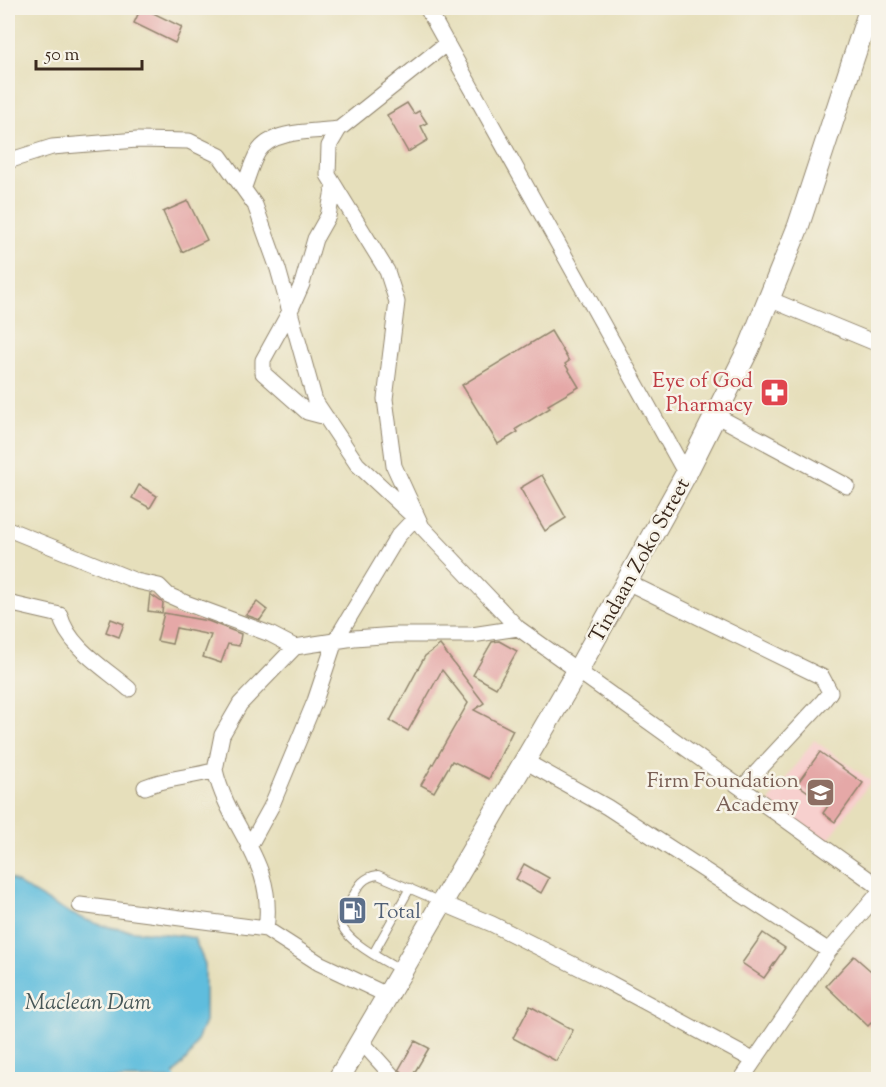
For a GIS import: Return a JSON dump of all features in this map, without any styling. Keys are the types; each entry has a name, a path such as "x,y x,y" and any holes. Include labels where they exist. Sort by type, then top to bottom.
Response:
{"main road":[{"name":"Tindaan Zoko Street","path":"338,1080 360,1040 389,996 523,760 578,670 686,474 749,348 802,216 870,8"}],"street":[{"path":"427,8 686,474"},
{"path":"447,43 339,129 329,146 328,175 387,271 397,302 385,399 394,466 416,518 431,540 518,628 879,886"},
{"path":"244,187 259,150 268,142 280,136 339,129"},
{"path":"8,160 52,147 137,140 189,141 220,156 255,205 290,311 315,401 357,464 416,518"},
{"path":"326,417 307,411 263,373 263,360 302,284 312,246 328,216 334,185"},
{"path":"769,299 879,344"},
{"path":"715,415 848,486"},
{"path":"249,847 271,807 315,701 335,641 398,536 416,518"},
{"path":"8,530 50,547 64,550 126,577 159,586 168,595 270,634 295,647 396,635 472,635 518,628"},
{"path":"627,582 822,677 828,685 830,692 823,701 742,788"},
{"path":"8,603 60,615 64,628 75,642 129,689"},
{"path":"266,929 269,908 264,877 218,786 214,770 222,735 240,704 295,647"},
{"path":"523,760 616,813 829,951"},
{"path":"145,786 165,778 193,777 214,770"},
{"path":"741,1080 829,951 879,894"},
{"path":"442,903 492,924 610,983 753,1060"},
{"path":"80,905 266,929 319,963 389,996"},
{"path":"360,1040 396,1080"}],"lane":[{"path":"402,971 350,938 343,928 341,918 361,881 378,875 442,903"},
{"path":"373,954 410,888"}],"shaded area":[{"name":"Firm Foundation Academy","path":"814,740 871,781 826,843 769,802"}],"water":[{"name":"Maclean Dam","path":"8,877 47,901 89,921 115,928 194,938 205,964 205,1022 191,1054 170,1079 8,1079"}],"building":[{"path":"141,8 155,8 153,13 182,27 175,43 134,23"},
{"path":"407,103 414,114 419,111 427,123 421,126 428,140 408,152 387,115"},
{"path":"188,201 207,240 182,252 163,212"},
{"path":"551,331 569,361 565,364 579,387 548,405 550,408 516,429 518,432 498,444 462,385"},
{"path":"542,475 566,518 545,531 520,488"},
{"path":"139,485 157,496 150,508 132,498"},
{"path":"150,594 163,603 162,613 148,611"},
{"path":"257,602 267,610 260,620 246,615"},
{"path":"164,613 208,621 241,634 239,646 228,644 221,663 203,657 211,635 176,628 172,644 157,641"},
{"path":"111,619 124,624 119,637 106,632"},
{"path":"499,641 517,651 496,688 473,675 492,642"},
{"path":"440,645 484,703 474,710 513,730 489,779 452,761 434,792 421,785 468,703 442,670 408,731 390,721 425,656"},
{"path":"820,752 863,783 835,822 823,813 828,806 797,784"},
{"path":"524,864 549,878 541,893 516,879"},
{"path":"763,933 785,948 764,978 742,963"},
{"path":"854,956 879,978 879,1015 868,1026 826,986"},
{"path":"530,1006 573,1030 556,1061 513,1038"},
{"path":"415,1041 429,1048 410,1080 399,1069"}],"place":[{"name":"Eye of God Pharmacy","path":"774,392"},
{"name":"Firm Foundation Academy","path":"820,792"},
{"name":"Total","path":"353,911"}]}
